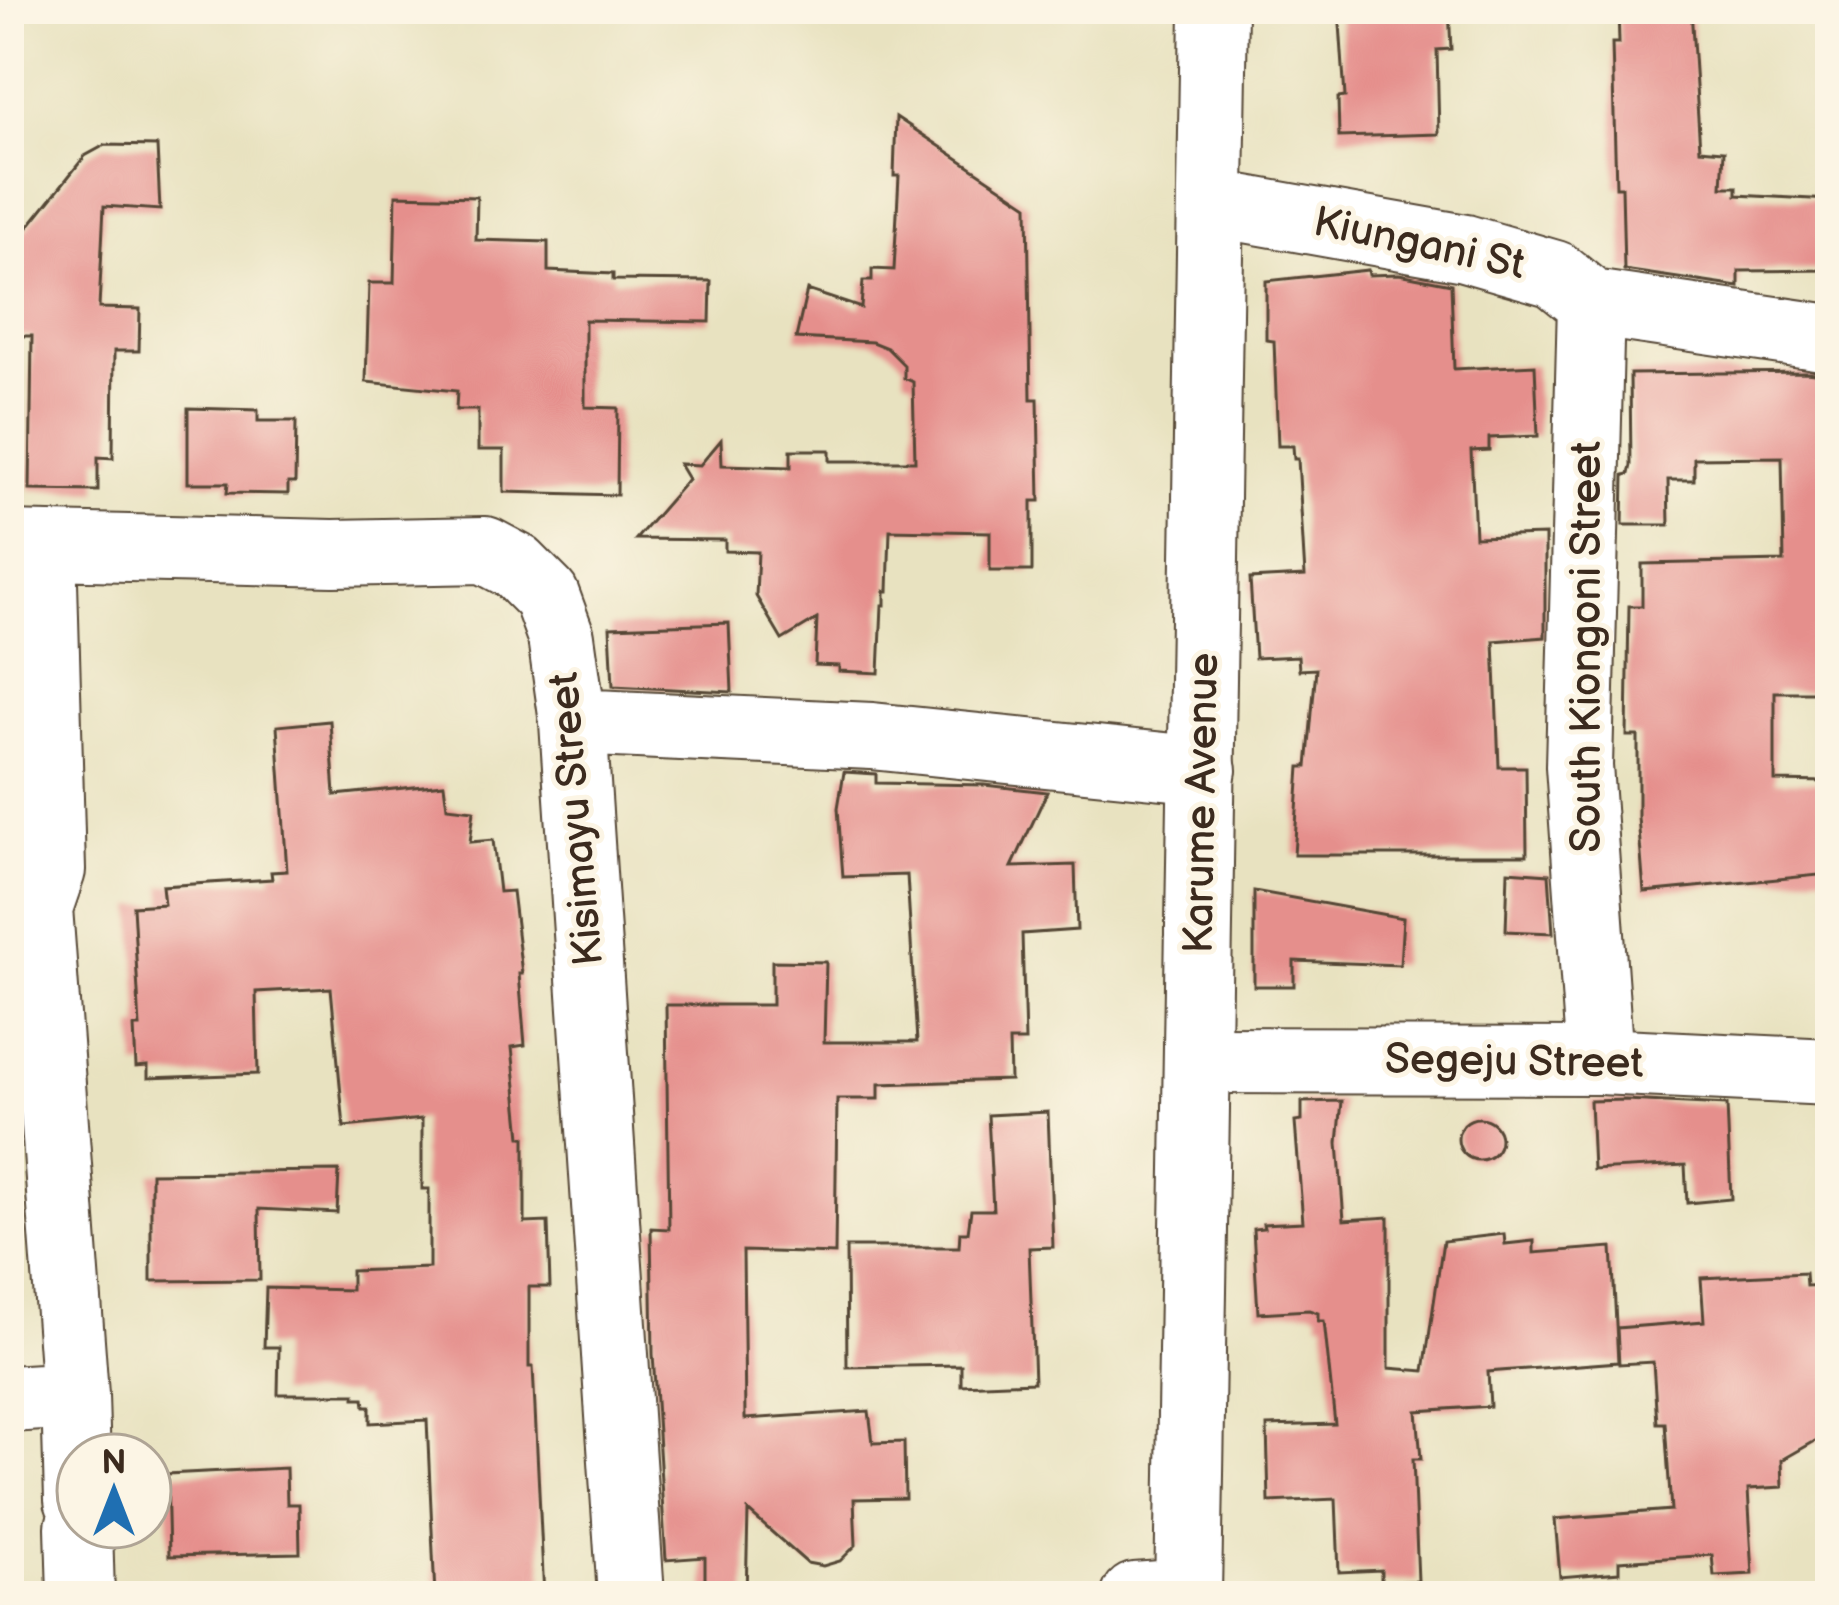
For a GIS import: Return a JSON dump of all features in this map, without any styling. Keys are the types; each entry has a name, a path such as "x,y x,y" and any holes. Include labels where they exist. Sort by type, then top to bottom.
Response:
{"street":[{"name":"Karume Avenue","path":"1170,1595 1198,1060 1214,9"},
{"name":"Kiungani St","path":"1212,203 1465,248 1555,274 1591,304 1830,338"},
{"name":"South Kiongoni Street","path":"1591,304 1579,766 1600,1061"},
{"path":"26,545 52,870 24,909 76,1431"},
{"name":"Kisimayu Street","path":"26,545 333,554 485,550 517,567 546,596 561,637 573,722 640,1590"},
{"path":"573,722 872,736 1203,770"},
{"name":"Segeju Street","path":"1198,1060 1600,1061 1830,1072"},
{"path":"9,1399 75,1395"},
{"path":"80,1551 81,1596"}],"building":[{"path":"1339,9 1449,9 1451,49 1437,50 1439,134 1339,137 1338,98 1345,97"},
{"path":"1618,9 1691,9 1700,149 1724,151 1722,187 1737,187 1737,195 1830,200 1830,270 1739,271 1739,287 1624,270 1622,187 1616,187 1612,43 1619,43"},
{"path":"896,117 1028,205 1031,399 1038,399 1040,501 1032,501 1032,571 990,571 990,532 890,530 879,673 839,671 839,666 815,665 817,619 782,640 756,596 758,552 725,551 725,540 636,539 688,479 679,464 700,465 721,440 722,465 791,467 791,450 830,450 830,461 915,461 913,382 904,378 904,365 887,348 872,342 796,338 807,290 861,308 863,281 872,281 872,269 894,270 899,176 894,176"},
{"path":"105,145 157,146 160,210 104,206 99,308 140,309 139,351 114,351 113,458 98,457 98,491 30,490 32,336 13,336 9,251 85,156"},
{"path":"396,195 477,197 476,240 548,242 548,271 613,274 613,280 711,281 710,322 585,320 585,407 618,408 617,495 504,492 504,450 478,450 478,410 456,410 457,391 366,382 369,283 394,283"},
{"path":"1368,270 1369,275 1399,274 1451,284 1454,369 1535,365 1538,436 1489,438 1489,450 1471,451 1475,537 1545,535 1545,637 1494,641 1499,767 1526,767 1527,855 1294,855 1300,767 1307,767 1316,669 1299,670 1298,656 1255,658 1250,579 1305,576 1298,459 1294,459 1293,446 1278,446 1274,341 1266,340 1266,281"},
{"path":"1630,374 1830,375 1830,692 1775,692 1775,781 1828,782 1830,874 1644,892 1638,736 1627,736 1629,606 1642,606 1642,564 1784,561 1782,457 1694,458 1694,480 1668,480 1669,525 1623,525 1624,475 1631,465"},
{"path":"188,408 258,410 258,421 296,421 295,483 288,483 288,494 227,493 228,483 188,483"},
{"path":"729,623 732,692 613,686 610,627"},
{"path":"330,721 335,795 444,784 447,807 474,810 470,842 493,840 499,892 512,891 525,1045 512,1047 521,1137 525,1137 525,1223 548,1222 550,1287 529,1287 529,1367 533,1367 544,1596 435,1596 427,1420 370,1423 370,1406 355,1394 278,1394 279,1347 264,1347 266,1288 351,1290 351,1271 429,1268 429,1189 422,1189 422,1119 344,1127 331,988 256,992 258,1074 148,1078 148,1066 136,1067 134,1027 140,1027 133,906 164,904 162,886 272,879 271,872 287,871 277,726"},
{"path":"844,772 876,774 876,783 984,785 1047,792 1012,867 1075,865 1077,930 1022,934 1025,1041 1009,1041 1010,1080 879,1084 879,1099 837,1099 835,1254 743,1251 745,1419 869,1411 873,1443 904,1442 905,1498 854,1499 856,1545 840,1561 823,1566 807,1563 748,1511 746,1596 705,1596 705,1557 666,1560 653,1354 651,1228 669,1229 666,1005 772,1005 772,961 826,962 824,1042 917,1042 907,875 843,877 838,808"},
{"path":"1508,871 1549,874 1553,933 1506,931"},
{"path":"1254,891 1403,918 1400,965 1294,961 1294,986 1254,986"},
{"path":"1342,1101 1338,1143 1344,1220 1389,1217 1389,1368 1424,1371 1443,1241 1504,1234 1505,1244 1534,1241 1534,1253 1612,1247 1618,1362 1488,1372 1490,1406 1417,1411 1421,1459 1413,1459 1418,1581 1381,1582 1381,1570 1339,1572 1336,1499 1269,1502 1267,1426 1335,1424 1324,1321 1309,1310 1258,1313 1253,1229 1303,1222 1295,1122 1302,1121 1302,1102"},
{"path":"1590,1101 1727,1105 1731,1199 1687,1203 1685,1165 1593,1170"},
{"path":"1048,1112 1053,1247 1029,1248 1034,1382 961,1385 961,1365 847,1367 846,1247 959,1247 960,1232 968,1232 971,1210 993,1210 988,1115"},
{"path":"1479,1118 1494,1124 1500,1139 1494,1154 1479,1160 1464,1154 1458,1139 1464,1124"},
{"path":"339,1171 337,1213 259,1209 260,1280 151,1281 151,1173"},
{"path":"1805,1273 1806,1286 1830,1285 1830,1441 1817,1440 1782,1460 1783,1487 1748,1489 1753,1574 1714,1576 1712,1555 1619,1561 1619,1572 1560,1577 1555,1519 1671,1510 1665,1423 1657,1423 1653,1362 1619,1364 1617,1328 1704,1321 1701,1278"},
{"path":"286,1468 287,1504 299,1504 300,1553 169,1556 169,1551 174,1551 174,1474"}]}
